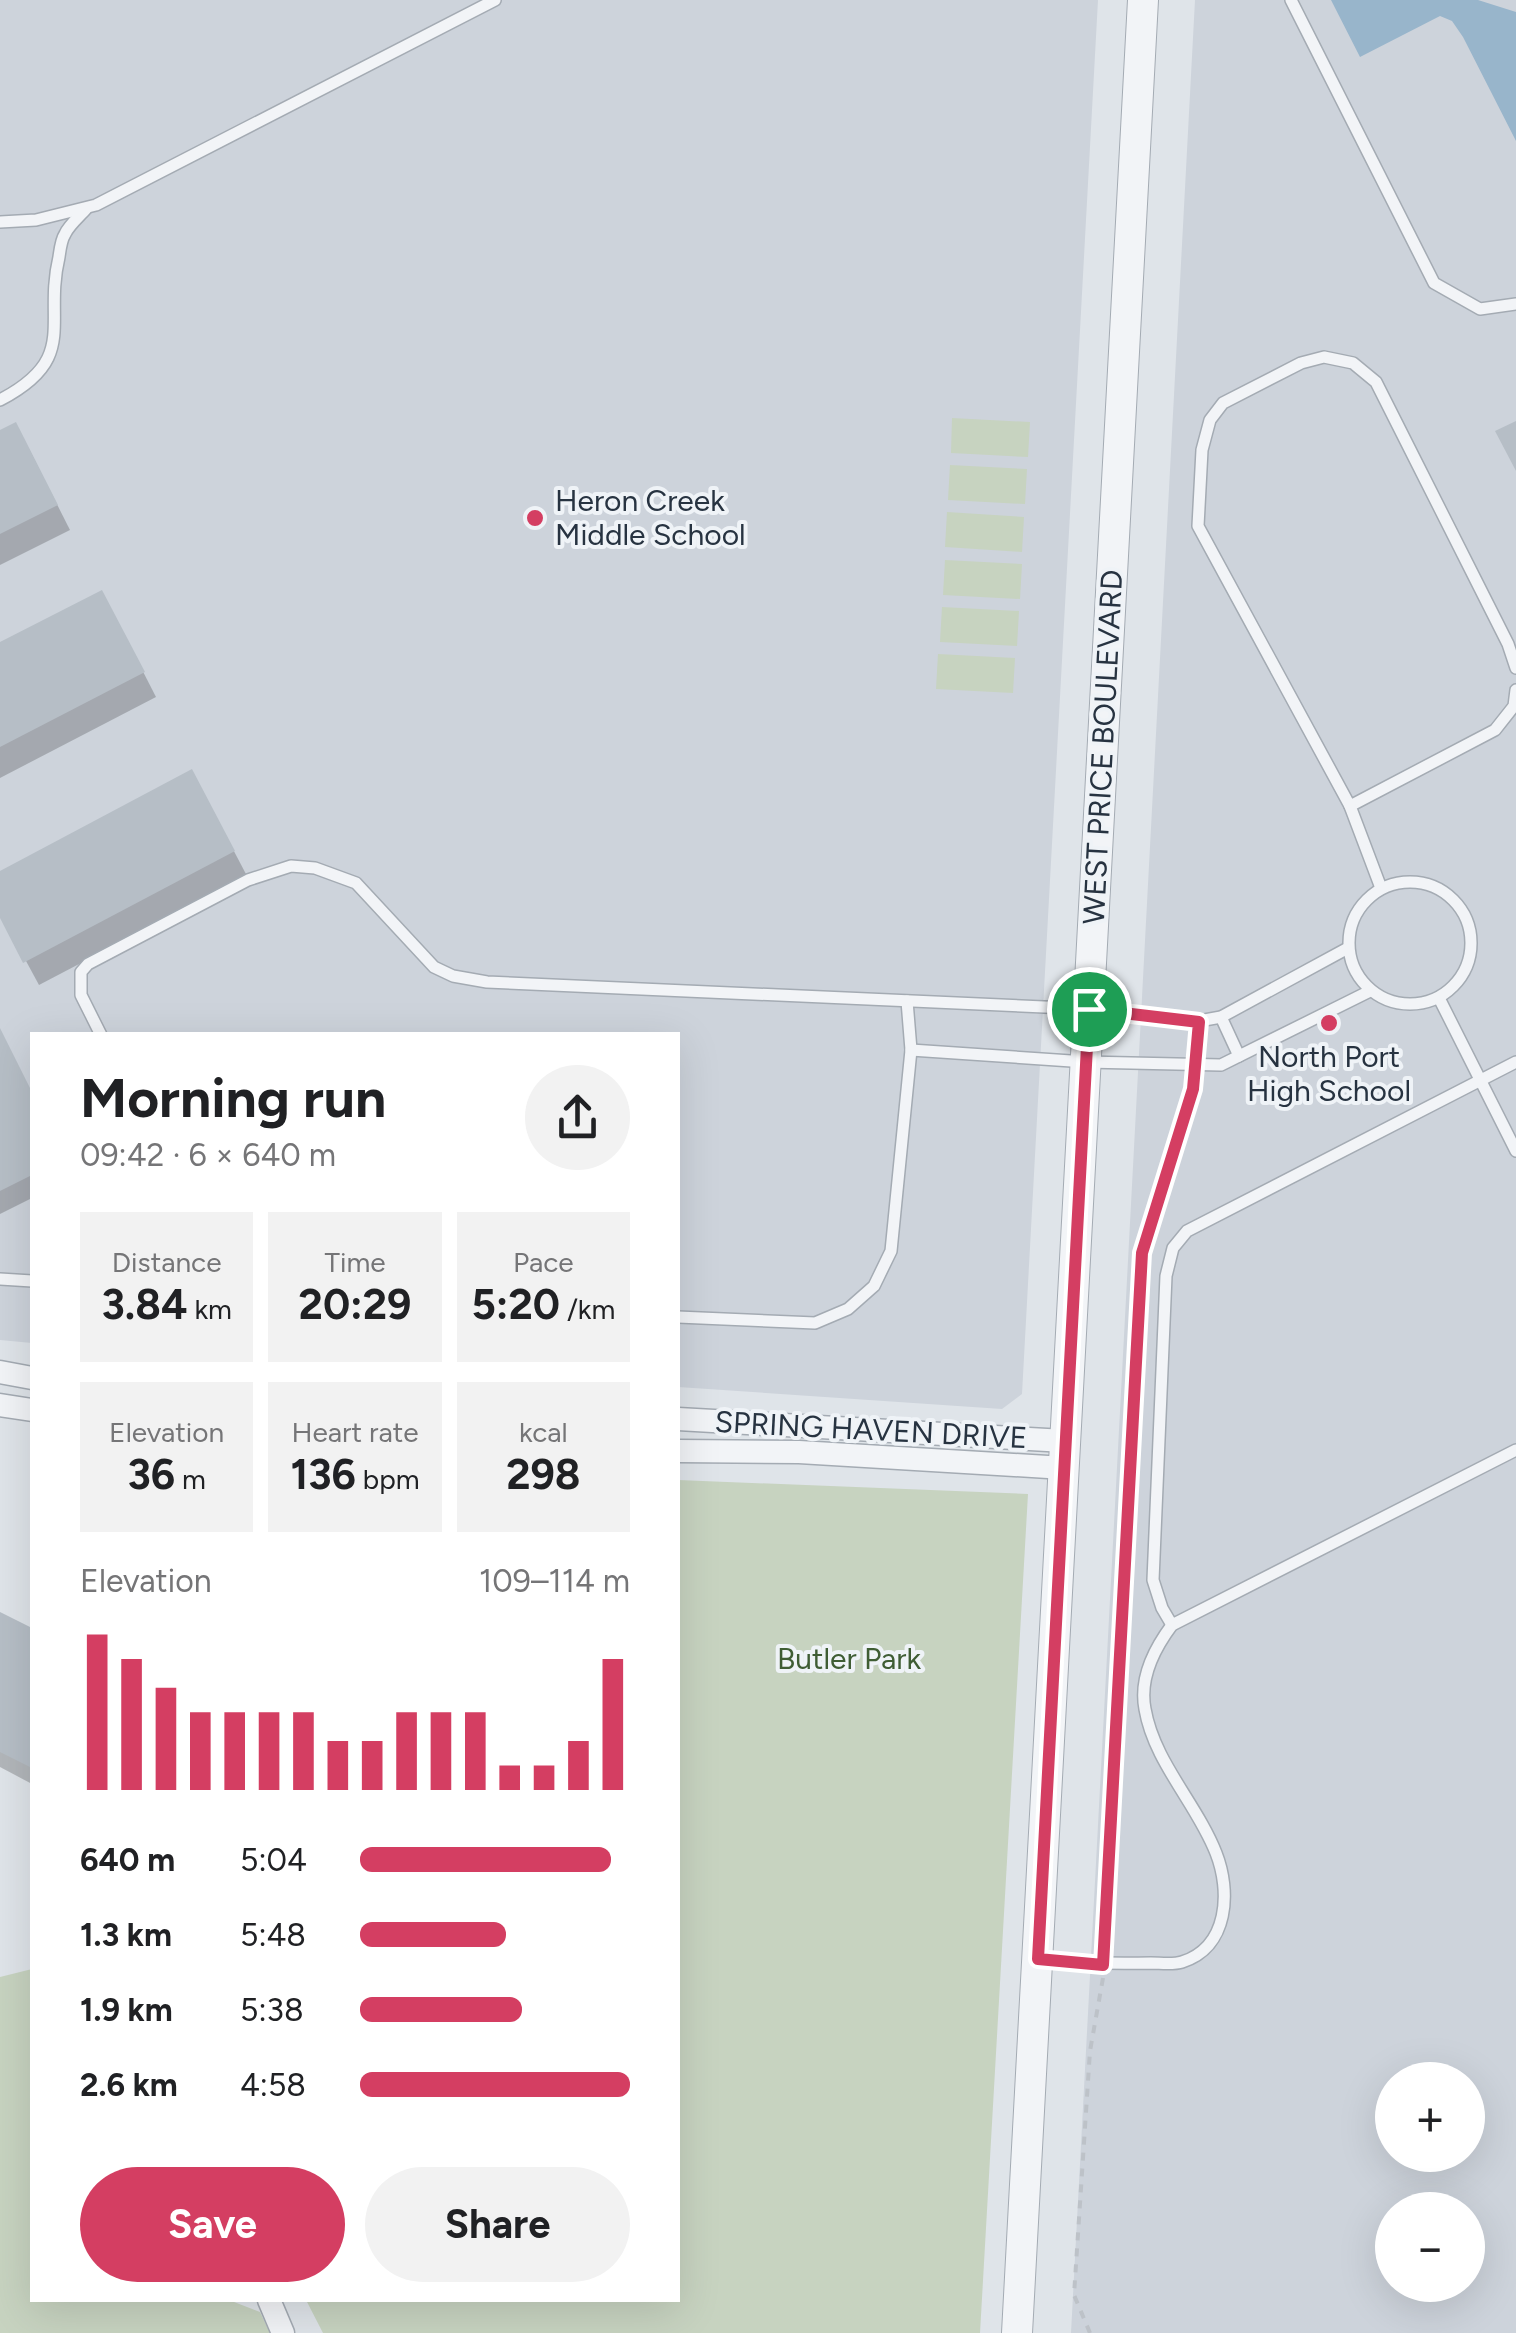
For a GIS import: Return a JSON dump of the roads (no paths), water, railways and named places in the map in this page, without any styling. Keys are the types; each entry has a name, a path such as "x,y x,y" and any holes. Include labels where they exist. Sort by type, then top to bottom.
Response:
{"street":[{"name":"WEST PRICE BOULEVARD","path":"1017,2333 1143,0"},
{"path":"0,1372 30,1378"},
{"path":"0,1405 30,1410"},
{"name":"SPRING HAVEN DRIVE","path":"680,1419 1065,1454"},
{"name":"SPRING HAVEN DRIVE","path":"680,1451 1065,1454"},
{"path":"270,2302 284,2333"}],"lane":[{"path":"0,222 36,220 86,209 495,0"},
{"path":"1290,0 1434,283 1480,309 1516,304"},
{"path":"0,400 35,378 46,364 56,328 56,268 64,234 86,209"},
{"path":"1381,888 1350,806 1198,526 1202,450 1210,420 1223,403 1301,364 1324,358 1352,363 1376,382 1508,644 1516,668"},
{"path":"1350,806 1495,730 1514,706 1516,690"},
{"path":"100,1032 81,995 81,972 88,964 248,880 291,866 315,868 356,884 434,967 453,976 487,982 1089,1009 1199,1022 1220,1017 1348,948"},
{"path":"1404,881 1428,884 1449,896 1464,914 1471,938 1469,961 1457,983 1438,998 1416,1005 1392,1002 1370,991 1355,972 1348,948 1350,924 1362,903 1381,888 1404,881"},
{"path":"911,1050 1086,1062 1221,1065 1370,991"},
{"path":"1438,998 1516,1151"},
{"path":"680,1317 815,1323 848,1309 874,1286 891,1251 911,1050 908,1001"},
{"path":"1220,1017 1239,1056"},
{"path":"1172,1625 1153,1580 1166,1276 1172,1248 1187,1230 1516,1062"},
{"path":"0,1278 30,1281"},
{"path":"1038,1959 1103,1965 1181,1962 1205,1948 1223,1918 1226,1889 1216,1852 1162,1754 1145,1710 1145,1682 1154,1649 1172,1625 1516,1450"}],"water":[{"path":"1331,0 1478,0 1516,12 1516,141 1452,21 1440,16 1360,57"}],"place":[{"name":"Heron Creek Middle School","path":"535,518"},
{"name":"North Port High School","path":"1329,1023"}],"park label":[{"name":"Butler Park","path":"849,1659"}]}
